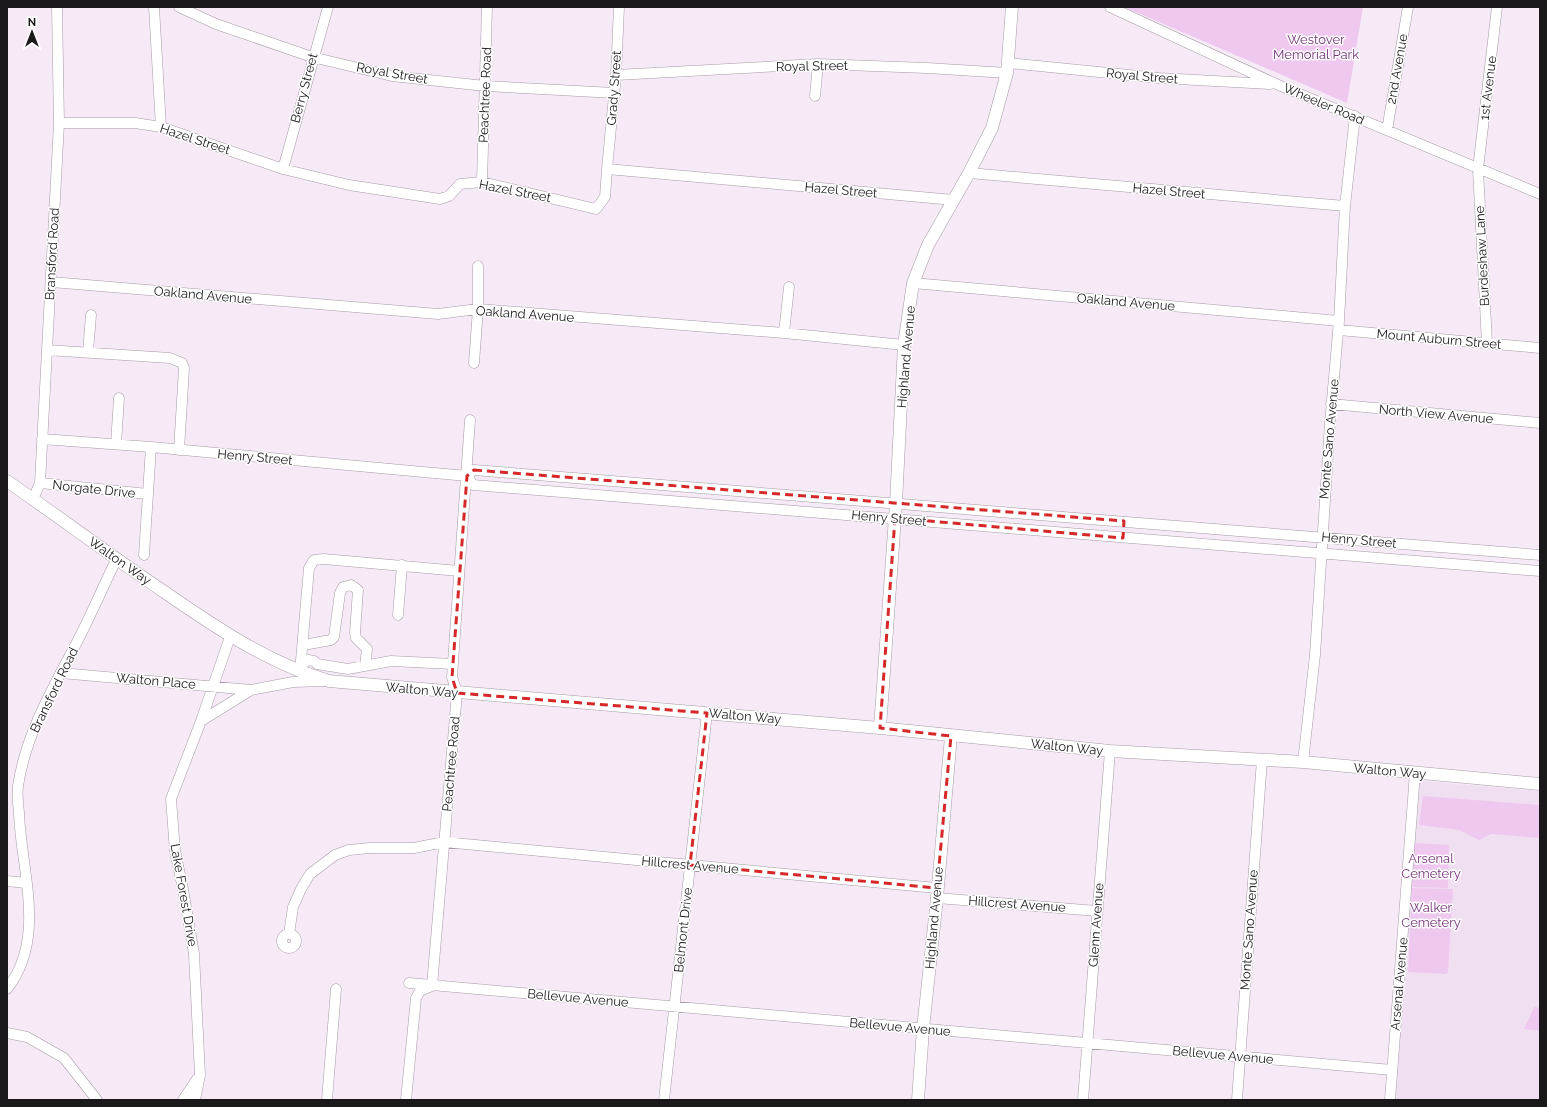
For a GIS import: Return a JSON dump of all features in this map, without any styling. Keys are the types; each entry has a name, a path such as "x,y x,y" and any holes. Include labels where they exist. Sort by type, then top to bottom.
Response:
{"main road":[{"name":"Highland Avenue","path":"880,728 896,503 904,345 913,284 928,245 969,174 992,128 1008,68 1012,7"},
{"name":"Walton Way","path":"7,481 34,499 116,560 230,637 330,681 880,728 1110,751 1303,762 1540,784"},
{"name":"Highland Avenue","path":"918,1100 923,1029 937,893 950,736"}],"street":[{"name":"Bransford Road","path":"34,499 40,483 59,123 57,7"},
{"path":"154,7 161,127"},
{"name":"Royal Street","path":"179,7 216,24 312,58 392,76 485,86 614,93"},
{"name":"Berry Street","path":"283,169 312,58 328,7"},
{"name":"Peachtree Road","path":"482,182 487,7"},
{"name":"Grady Street","path":"607,169 616,75 619,7"},
{"name":"Wheeler Road","path":"1110,7 1276,84 1540,194"},
{"name":"2nd Avenue","path":"1387,130 1408,7"},
{"name":"1st Avenue","path":"1478,169 1497,7"},
{"path":"815,96 818,64"},
{"name":"Royal Street","path":"616,75 818,64 927,68 1008,68 1276,84"},
{"name":"Monte Sano Avenue","path":"1303,762 1315,655 1320,554 1331,404 1339,326 1345,206 1355,116"},
{"name":"Hazel Street","path":"59,123 136,123 161,127 283,169 349,185 440,199 449,196 460,184 482,182 596,208 605,197 607,169 954,200"},
{"name":"Burdeshaw Lane","path":"1478,169 1486,343"},
{"name":"Hazel Street","path":"969,174 1345,206"},
{"path":"474,363 478,309 478,266"},
{"name":"Oakland Avenue","path":"51,282 438,314 478,309 784,333 904,345"},
{"name":"Oakland Avenue","path":"913,284 1339,326"},
{"path":"784,333 789,287"},
{"path":"88,352 91,315"},
{"name":"Mount Auburn Street","path":"1339,326 1540,348"},
{"path":"47,350 170,358 182,363 184,368 179,450"},
{"path":"116,444 119,398"},
{"name":"North View Avenue","path":"1331,404 1540,423"},
{"name":"Peachtree Road","path":"432,986 457,693 452,677 470,420"},
{"name":"Henry Street","path":"42,439 151,447 467,476 474,470 732,492 1047,514 1540,554"},
{"path":"144,555 151,447"},
{"name":"Henry Street","path":"467,476 473,485 1540,571"},
{"path":"565,492 567,478"},
{"name":"Norgate Drive","path":"40,483 148,494"},
{"path":"731,505 732,492"},
{"path":"1047,514 1047,531"},
{"path":"1123,538 1124,521"},
{"path":"1215,546 1216,528"},
{"path":"1500,568 1501,551"},
{"path":"301,668 309,568 314,560 324,559 460,570"},
{"name":"Bransford Road","path":"7,989 24,958 30,929 19,824 18,787 35,722 61,673 116,560"},
{"path":"398,615 402,565"},
{"path":"303,645 331,640 334,637 340,593 343,587 351,585 358,590 355,633 356,638 367,649 365,666"},
{"name":"Lake Forest Drive","path":"195,1100 200,1075 194,954 175,851 171,799 201,721 230,637"},
{"path":"301,668 308,660 314,661 318,664 348,669 391,661 453,664"},
{"name":"Walton Place","path":"61,673 212,687 255,688"},
{"path":"201,721 255,688 293,682 330,681"},
{"name":"Belmont Drive","path":"664,1100 707,713"},
{"name":"Glenn Avenue","path":"1083,1100 1110,751"},
{"name":"Monte Sano Avenue","path":"1237,1100 1262,760"},
{"name":"Arsenal Avenue","path":"1390,1100 1415,773"},
{"name":"Hillcrest Avenue","path":"289,934 293,907 300,889 310,874 334,855 349,850 363,848 414,848 444,842 690,865 1097,910"},
{"path":"7,881 26,882"},
{"name":"Bellevue Avenue","path":"409,984 1392,1070"},
{"path":"406,1100 416,998 420,991 432,986"},
{"path":"327,1100 336,989"},
{"path":"7,1033 27,1037 64,1058 97,1100"},
{"path":"184,1100 200,1075"}],"highlighted area":[{"path":"474,470 1124,521 1123,538 895,518 880,728 951,736 937,888 690,865 707,713 457,693 452,677 467,476"}],"shaded area":[{"path":"1420,781 1540,791 1540,1100 1395,1100"}],"green space":[{"name":"Westover Memorial Park","path":"1124,7 1363,7 1347,103"},
{"path":"1423,796 1540,805 1540,838 1491,834 1479,840 1459,830 1419,825"},
{"name":"Arsenal Cemetery","path":"1415,843 1449,845 1448,888 1412,887"},
{"name":"Walker Cemetery","path":"1412,888 1453,889 1448,972 1446,974 1408,972"},
{"path":"1534,1007 1540,1008 1540,1031 1524,1029"}]}
